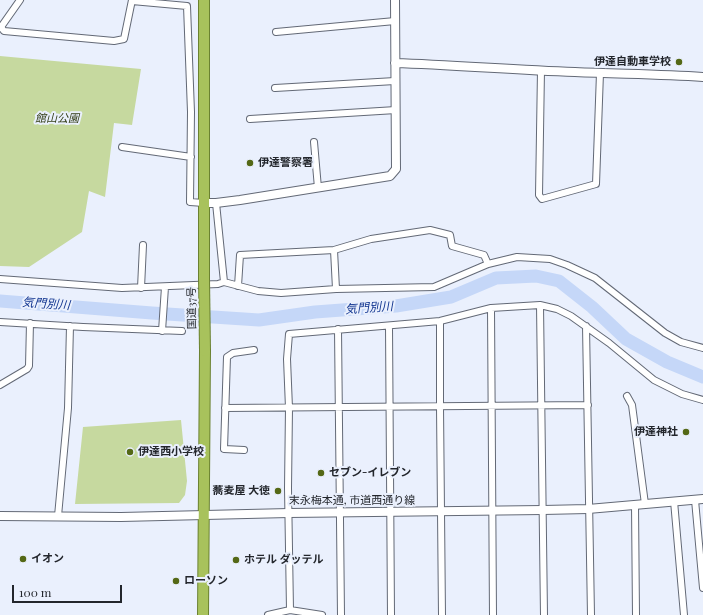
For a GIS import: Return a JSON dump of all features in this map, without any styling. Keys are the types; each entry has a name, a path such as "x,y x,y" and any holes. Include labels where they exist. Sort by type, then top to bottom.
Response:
{"highway":[{"name":"国道37号","path":"204,0 204,615"}],"street":[{"path":"20,0 1,27 4,31 114,41 124,39 132,1 187,3 191,112 190,202 204,203 216,203 390,176 396,169 395,0"},
{"path":"276,32 395,21"},
{"path":"395,63 600,73 665,74 703,77"},
{"path":"541,70 539,195 542,199 596,184 600,73"},
{"path":"274,88 395,81"},
{"path":"250,119 396,110"},
{"path":"314,142 318,188"},
{"path":"122,148 191,157"},
{"path":"216,203 224,282"},
{"path":"238,286 240,255 334,250 372,239 430,230 450,235 452,246 484,255 488,264"},
{"path":"141,288 143,245"},
{"path":"334,250 336,289"},
{"path":"0,279 122,288 165,289 218,284 224,282 258,291 281,292 336,289 434,287 488,264 518,257 535,257 550,259 595,278 665,333 681,342 703,348"},
{"path":"163,328 165,289"},
{"path":"540,305 544,615"},
{"path":"290,610 288,488 289,408 287,359 289,334 440,321 491,308 540,305 557,309 572,316 654,380 682,394 703,400"},
{"path":"491,308 494,615"},
{"path":"440,321 442,615"},
{"path":"0,322 70,326 163,328 182,331"},
{"path":"0,385 27,369 29,366 30,323"},
{"path":"58,516 68,408 70,326"},
{"path":"389,326 391,615"},
{"path":"586,326 591,615"},
{"path":"338,329 341,615"},
{"path":"244,450 224,449 227,357 233,353 254,350"},
{"path":"627,396 632,405 644,504"},
{"path":"225,408 390,408 588,405"},
{"path":"699,499 703,588"},
{"name":"末永梅本通, 市道西通り線","path":"0,516 144,516 588,509 699,499"},
{"path":"674,501 684,615"},
{"path":"635,505 636,615"},
{"path":"268,615 290,610 322,615"}],"green space":[{"name":"館山公園","path":"0,56 141,69 132,125 114,123 105,197 89,191 82,232 29,267 0,266"},
{"path":"181,420 187,481 185,495 179,503 75,504 83,427"}],"waterway":[{"name":"気門別川","path":"0,301 259,320 315,312 396,306 451,297 496,278 536,276 559,281 592,307 626,339 667,362 703,377"}],"place":[{"name":"伊達自動車学校","path":"679,62"},
{"name":"伊達警察署","path":"250,163"},
{"name":"伊達神社","path":"686,432"},
{"name":"伊達西小学校","path":"130,452"},
{"name":"セブン-イレブン","path":"321,473"},
{"name":"蕎麦屋 大徳","path":"278,491"},
{"name":"イオン","path":"23,559"},
{"name":"ホテル ダッテル","path":"236,560"},
{"name":"ローソン","path":"176,581"}]}
